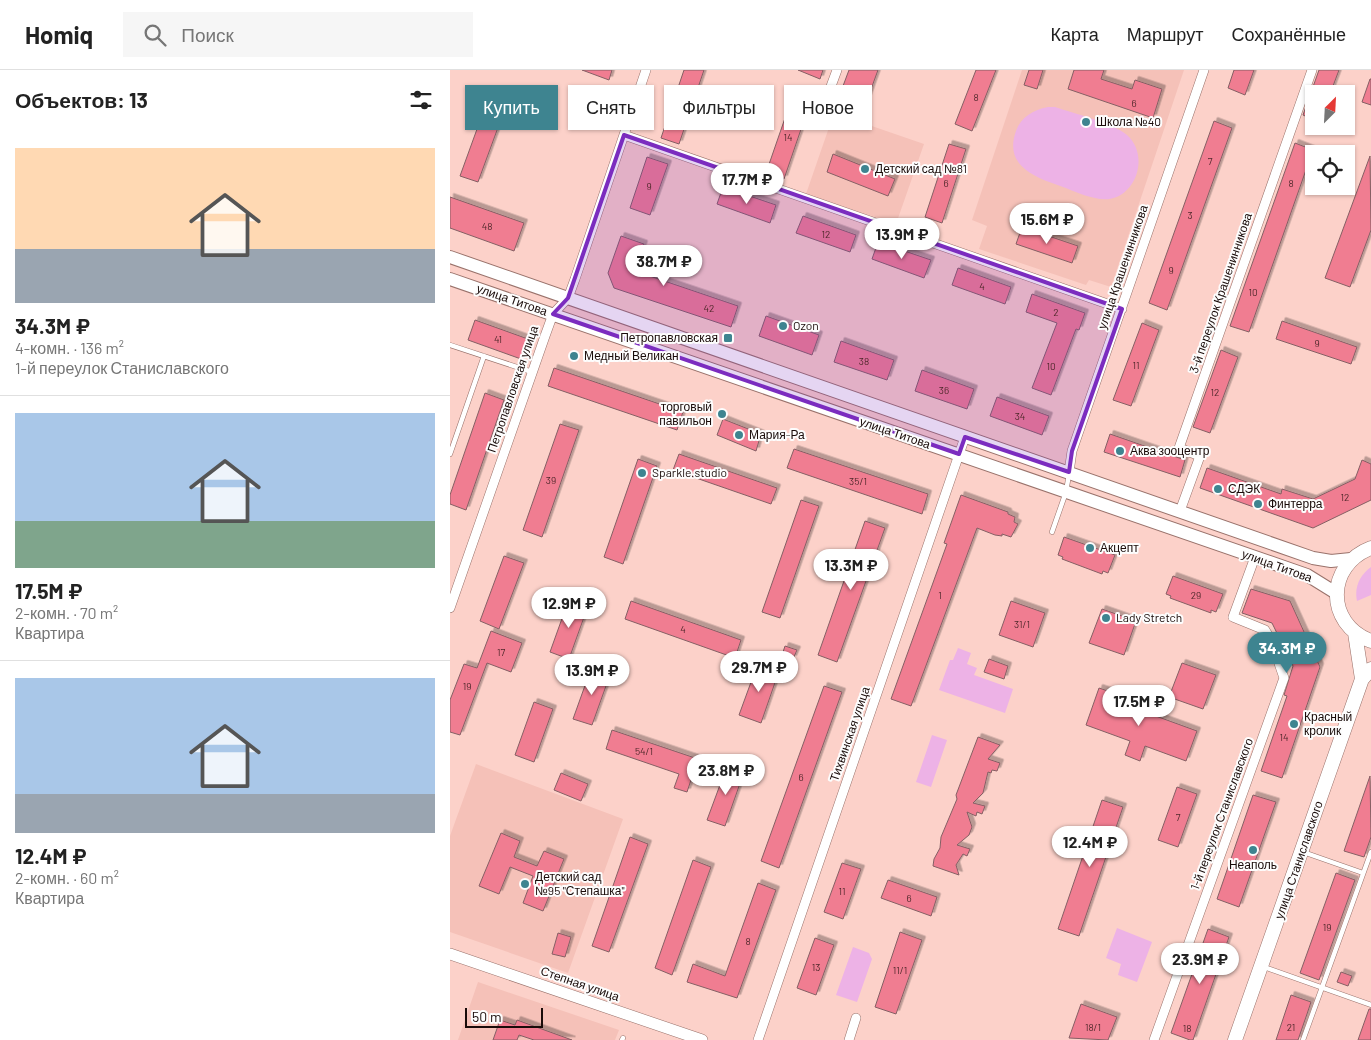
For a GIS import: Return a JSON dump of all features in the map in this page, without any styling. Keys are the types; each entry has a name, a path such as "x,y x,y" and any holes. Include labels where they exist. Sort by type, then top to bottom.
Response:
{"main road":[{"name":"улица Титова","path":"450,257 1313,558 1331,561 1351,560"},
{"name":"улица Титова","path":"450,278 1307,575 1336,593"},
{"path":"1371,548 1351,560 1341,576 1336,593 1338,607 1344,620 1355,632 1371,641"},
{"path":"1355,632 1366,674"},
{"name":"улица Станиславского","path":"1235,1040 1366,674"}],"street":[{"name":"Петропавловская улица","path":"450,608 553,314 568,298 646,70"},
{"path":"831,85 837,70"},
{"name":"улица Крашенинникова","path":"1069,472 1072,451 1204,70"},
{"name":"3-й переулок Крашенинникова","path":"1180,511 1200,456 1179,448 1312,70"},
{"path":"624,135 1122,309"},
{"name":"Тихвинская улица","path":"758,1040 965,437"},
{"name":"1-й переулок Станиславского","path":"1154,1040 1284,678 1271,640 1265,630 1233,618 1255,557"},
{"name":"Степная улица","path":"450,954 702,1040"},
{"path":"849,1040 856,1018"}],"lane":[{"path":"450,345 533,373"},
{"path":"450,454 484,356"},
{"path":"1052,532 1066,492 1069,472"},
{"path":"1302,851 1363,873"},
{"path":"1303,1040 1320,987 1371,852"},
{"path":"1261,966 1371,1005"}],"highlighted area":[{"path":"624,135 1122,309 1072,451 1069,472 965,437 959,454 553,314 568,298"}],"shaded area":[{"name":"Школа №40","path":"1022,70 1184,70 1111,287 1089,280 1086,285 979,249 987,226 972,220"},
{"path":"1048,107 1055,107 1102,122 1127,135 1135,145 1138,156 1138,168 1135,179 1128,189 1119,196 1108,199 1095,198 1043,180 1033,175 1018,162 1014,154 1013,143 1018,126 1028,115"},
{"name":"Детский сад №81","path":"872,126 924,144 896,224 806,194 828,130 872,130"},
{"path":"1371,567 1371,595 1357,601 1356,591 1359,582"},
{"path":"958,648 971,653 967,664 977,668 974,675 1013,689 1005,713 939,690 950,660 953,660"},
{"path":"932,735 947,740 931,787 916,782"},
{"name":"Детский сад №95 \"Степашка\"","path":"476,764 623,819 568,973 450,932 450,836"},
{"path":"1117,928 1152,942 1137,982 1118,975 1121,964 1106,958"},
{"path":"853,947 869,953 872,959 857,1002 836,995"},
{"path":"478,982 619,1030 615,1040 458,1040"}],"building":[{"path":"582,70 612,70 609,80"},
{"path":"684,70 704,70 699,85 679,85"},
{"path":"798,70 823,70 820,79"},
{"path":"849,70 878,70 872,86 843,85"},
{"path":"976,70 996,70 972,131 955,124"},
{"path":"1029,70 1043,70 1037,89 1024,85"},
{"path":"1074,70 1104,70 1101,79 1132,89 1135,80 1162,89 1153,118 1068,89"},
{"path":"1234,70 1254,70 1245,95 1228,88"},
{"path":"1319,70 1339,70 1333,85 1314,85"},
{"path":"1371,79 1371,105 1362,102"},
{"path":"784,121 784,130 801,130 784,179 766,173"},
{"path":"1214,121 1232,128 1167,310 1149,303"},
{"path":"664,129 684,130 679,144 661,138"},
{"path":"477,130 497,130 478,182 460,176"},
{"path":"1295,143 1305,147 1305,173 1249,332 1230,326"},
{"path":"949,144 966,149 942,223 925,217"},
{"path":"833,154 895,179 888,196 827,172"},
{"path":"1370,156 1371,230 1350,287 1325,278"},
{"path":"647,157 668,164 650,215 630,208"},
{"path":"723,187 776,205 770,223 717,204"},
{"path":"450,197 524,223 514,251 450,228"},
{"path":"803,216 856,235 850,252 796,233"},
{"path":"1022,227 1078,246 1072,263 1016,244"},
{"path":"621,236 644,244 635,271 738,306 731,327 614,288 608,273"},
{"path":"878,242 931,260 924,278 872,259"},
{"path":"958,268 1011,287 1005,304 952,285"},
{"path":"1032,294 1085,313 1079,330 1076,329 1051,395 1032,388 1057,323 1026,312"},
{"path":"766,316 819,335 812,355 759,336"},
{"path":"475,320 528,339 521,359 468,340"},
{"path":"1282,321 1357,347 1351,364 1276,339"},
{"path":"1142,323 1159,330 1131,406 1113,400"},
{"path":"841,341 894,360 887,380 834,362"},
{"path":"1221,350 1238,357 1210,433 1193,427"},
{"path":"554,368 683,412 677,430 548,386"},
{"path":"922,370 974,389 967,409 915,391"},
{"path":"485,393 504,400 466,510 450,504 450,495"},
{"path":"997,397 1049,416 1042,435 990,416"},
{"name":"Мария-Ра","path":"723,419 761,434 756,451 717,435"},
{"path":"560,424 579,430 542,537 523,530"},
{"path":"1110,434 1185,460 1180,477 1104,452"},
{"path":"794,449 928,494 922,514 787,468"},
{"path":"679,454 777,488 771,504 673,470"},
{"path":"638,459 657,466 623,564 604,557"},
{"path":"1362,460 1371,464 1371,500 1313,528 1200,488 1207,468 1281,494 1282,489 1313,499 1355,479"},
{"path":"961,495 1008,512 1008,514 1015,517 1014,522 1018,524 1011,537 1002,534 1002,536 995,535 977,528 911,706 891,699 947,544 944,543"},
{"path":"801,500 819,506 780,618 762,612"},
{"path":"865,521 885,528 837,662 818,655"},
{"path":"1064,537 1115,555 1108,573 1103,571 1102,574 1062,559 1063,557 1058,555"},
{"path":"504,556 524,563 499,629 480,621"},
{"path":"1173,576 1223,594 1216,612 1211,610 1211,613 1170,598 1171,596 1166,594"},
{"path":"1251,589 1290,601 1320,667 1282,778 1261,771 1287,696 1284,695 1293,666 1272,623 1242,613"},
{"path":"569,599 588,606 569,659 550,652"},
{"path":"631,601 741,640 735,658 625,619"},
{"path":"1011,601 1045,613 1033,647 999,635"},
{"path":"1102,609 1136,621 1124,655 1089,643"},
{"path":"491,631 522,643 511,672 487,663 460,735 450,732 450,700 464,664 477,668"},
{"path":"785,646 797,650 793,659 782,655"},
{"path":"989,659 1008,666 1004,679 984,672"},
{"path":"758,663 779,671 761,723 739,715"},
{"path":"1182,663 1216,675 1203,709 1169,697"},
{"path":"592,666 611,672 592,725 573,719"},
{"path":"824,686 842,692 779,868 761,861"},
{"path":"1099,688 1134,700 1131,707 1197,731 1186,761 1145,746 1140,761 1125,755 1130,741 1086,725"},
{"path":"534,702 553,709 534,762 515,755"},
{"path":"612,730 698,759 687,792 674,788 679,774 606,749"},
{"path":"978,737 1000,745 988,759 1000,763 997,771 992,770 991,773 988,772 983,793 973,803 985,806 982,814 977,812 976,816 967,812 972,827 969,835 957,845 970,849 967,856 963,854 956,865 959,875 933,866 934,859 940,848 941,837 957,799 956,795"},
{"path":"727,766 744,772 725,826 707,820"},
{"path":"561,773 588,784 581,801 554,790"},
{"path":"1370,776 1371,837 1364,857 1344,851"},
{"path":"1177,787 1197,794 1178,847 1158,840"},
{"path":"1253,795 1276,802 1239,907 1217,899"},
{"path":"1102,800 1123,807 1079,936 1058,929"},
{"path":"501,833 520,841 514,857 537,866 544,851 564,859 543,911 523,903 533,876 510,867 499,894 479,886"},
{"path":"630,837 648,844 609,952 592,946"},
{"path":"693,860 711,867 672,975 655,968"},
{"path":"842,863 861,869 843,919 824,912"},
{"path":"1336,873 1355,880 1319,980 1300,973"},
{"path":"888,880 937,897 931,916 881,898"},
{"path":"758,883 776,890 737,998 687,982 693,964 725,976"},
{"path":"1208,929 1229,937 1193,1040 1190,1040 1171,1033"},
{"path":"900,932 922,940 896,1014 875,1007"},
{"path":"558,933 571,937 565,957 552,954"},
{"path":"815,938 834,945 816,995 797,988"},
{"path":"1341,972 1352,976 1348,986 1337,982"},
{"path":"1291,995 1311,1002 1307,1014 1298,1040 1276,1040"},
{"path":"1081,1004 1117,1017 1108,1040 1069,1038"},
{"path":"1369,1009 1371,1009 1371,1040 1358,1040"},
{"path":"500,1020 515,1025 517,1020 572,1040 534,1040 519,1035 517,1040 493,1040"}],"place":[{"name":"Школа №40","path":"1086,122"},
{"name":"Детский сад №81","path":"865,169"},
{"name":"Ozon","path":"783,326"},
{"name":"Петропавловская","path":"728,338"},
{"name":"Медный Великан","path":"574,356"},
{"name":"торговый павильон","path":"722,414"},
{"name":"Мария-Ра","path":"739,435"},
{"name":"Аква зооцентр","path":"1120,451"},
{"name":"Sparkle.studio","path":"642,473"},
{"name":"СДЭК","path":"1218,489"},
{"name":"Финтерра","path":"1258,504"},
{"name":"Акцепт","path":"1090,548"},
{"name":"Lady Stretch","path":"1106,618"},
{"name":"Красный кролик","path":"1294,724"},
{"name":"Неаполь","path":"1253,850"},
{"name":"Детский сад №95 \"Степашка\"","path":"525,884"}]}
